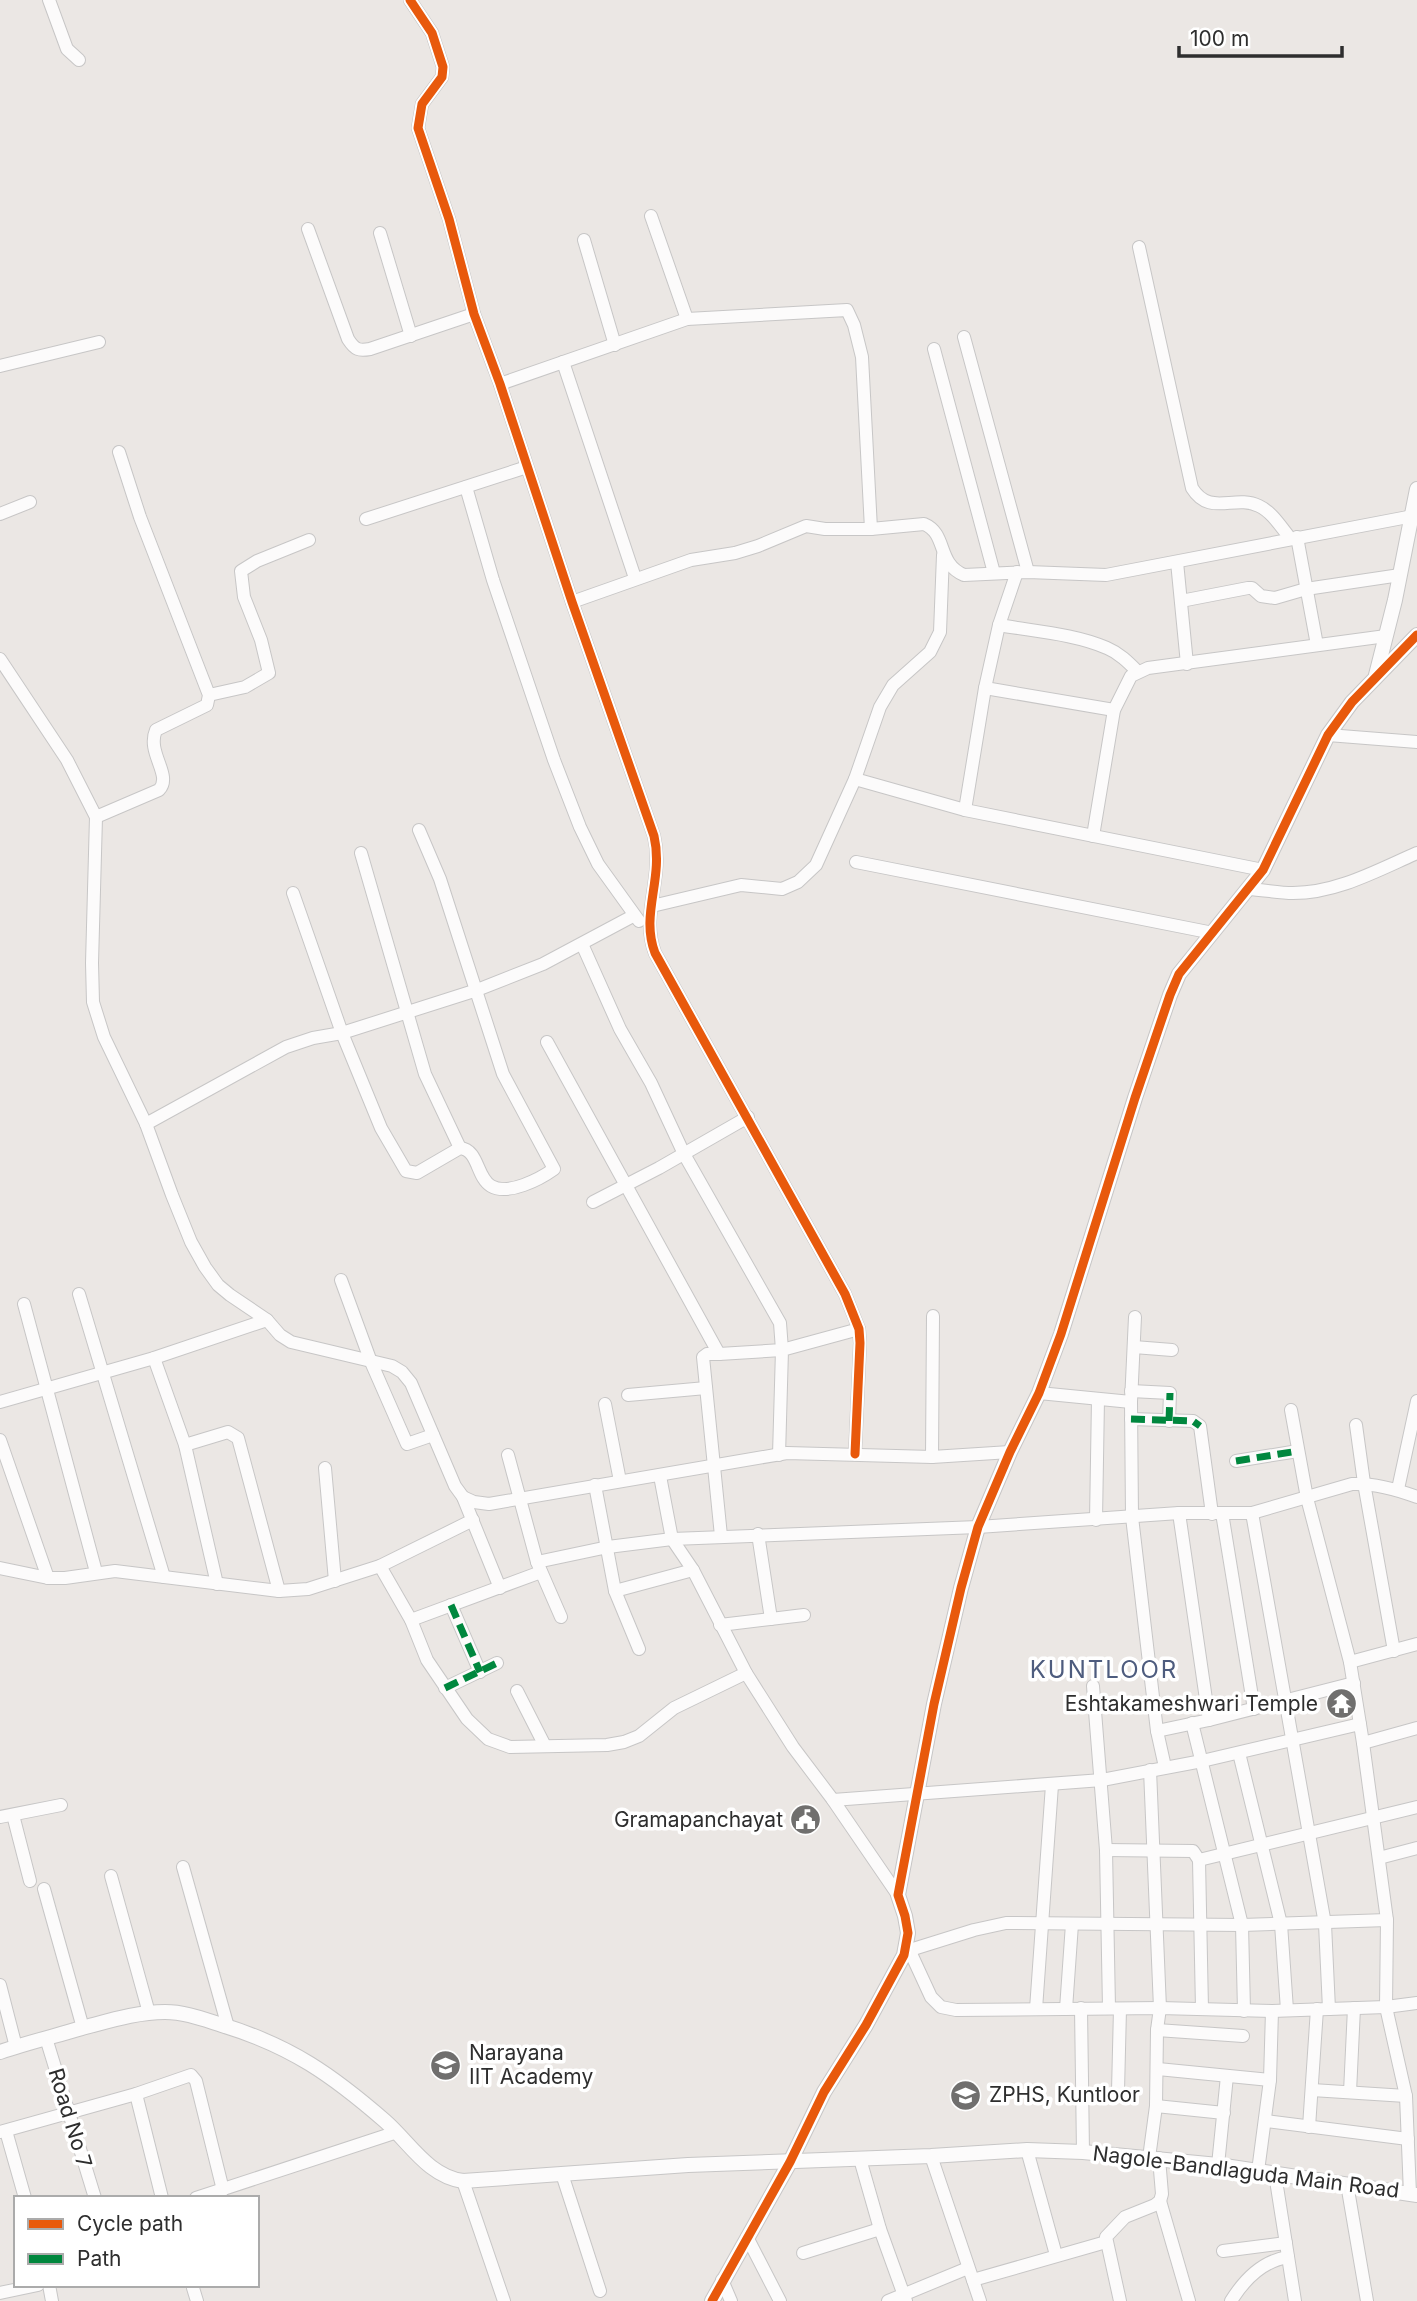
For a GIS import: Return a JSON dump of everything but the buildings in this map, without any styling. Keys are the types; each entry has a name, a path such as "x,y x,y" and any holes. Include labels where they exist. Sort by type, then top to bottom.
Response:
{"street":[{"path":"49,0 67,49 79,60"},
{"path":"410,0 432,33 443,67 442,77 422,104 418,128 449,219 474,314 659,854 649,938 845,1294 859,1329 855,1454"},
{"path":"651,216 687,319"},
{"path":"308,229 348,339 354,348 360,351 370,349 474,314"},
{"path":"380,233 411,335"},
{"path":"584,240 615,345"},
{"path":"1139,247 1192,488 1198,498 1206,503 1256,504 1293,538 1307,589 1317,645"},
{"path":"500,384 687,319 847,310 854,325 862,357 871,529"},
{"path":"964,337 1023,572 999,625 985,688 965,810"},
{"path":"0,366 99,342"},
{"path":"934,349 994,573"},
{"path":"563,362 635,578"},
{"path":"96,817 159,790 164,785 152,745 156,730 207,705 209,695 140,516 119,452"},
{"path":"366,519 527,467"},
{"path":"466,487 493,580 554,760 576,816 592,853 633,916 649,931"},
{"path":"1376,677 1417,489"},
{"path":"0,514 30,502"},
{"path":"572,602 691,559 735,553 806,526 825,529 871,529 924,524 932,527 936,533 948,564 955,572 964,575 1023,572 1106,575 1413,516"},
{"path":"209,695 245,687 269,673 261,640 244,597 241,571 309,540"},
{"path":"652,906 741,885 782,889 798,882 816,865 855,779 880,707 893,685 929,652 940,632 943,554"},
{"path":"1177,562 1187,664"},
{"path":"1181,601 1248,588 1261,596 1275,598 1307,589 1400,575"},
{"path":"999,625 1105,647 1138,671"},
{"path":"898,1895 916,1792 961,1588 978,1527 1039,1393 1061,1334 1170,995 1179,974 1263,870 1328,735 1352,702 1417,635"},
{"path":"1093,836 1114,710 1131,676 1138,671 1386,636"},
{"path":"0,659 67,760 96,817 93,1002 104,1037 146,1124 191,1242 218,1285 267,1320 280,1335 291,1342 392,1366 411,1383 455,1486 473,1520 500,1588"},
{"path":"985,688 1114,710"},
{"path":"1328,735 1417,742"},
{"path":"855,779 965,810 1263,870"},
{"path":"293,892 342,1033 381,1128 406,1171 417,1173 460,1148 472,1154 484,1179 499,1189 539,1180 554,1169 503,1074 440,879 419,830"},
{"path":"361,853 425,1074 460,1148"},
{"path":"1249,889 1295,893 1321,890 1351,882 1417,853"},
{"path":"856,862 1213,933"},
{"path":"146,1124 286,1047 313,1038 342,1033 477,990 543,964 633,916"},
{"path":"582,944 620,1029 651,1083 684,1154 780,1323 782,1350 779,1455"},
{"path":"547,1042 719,1354"},
{"path":"593,1202 748,1117"},
{"path":"341,1280 371,1362 407,1444 433,1435"},
{"path":"79,1294 164,1577"},
{"path":"24,1304 96,1572"},
{"path":"932,1457 933,1316"},
{"path":"1135,1317 1131,1396 1132,1517 1157,1731 1165,1767"},
{"path":"0,1402 153,1358 267,1320"},
{"path":"721,1536 712,1468 703,1357 707,1354 782,1350 859,1329"},
{"path":"1133,1347 1172,1350"},
{"path":"153,1358 185,1445 218,1584"},
{"path":"628,1395 706,1388"},
{"path":"1039,1393 1098,1399 1170,1393 1169,1421"},
{"path":"1096,1520 1098,1399"},
{"path":"1398,1489 1417,1401"},
{"path":"605,1404 620,1481"},
{"path":"1291,1410 1307,1498 1354,1683 1387,1920 1386,2007 1406,2096 1414,2194"},
{"path":"1131,1419 1193,1421 1200,1426 1254,1709"},
{"path":"1356,1425 1394,1651"},
{"path":"185,1445 228,1432 238,1438 279,1591"},
{"path":"0,1440 48,1578"},
{"path":"1236,1461 1298,1451"},
{"path":"463,1497 489,1504 779,1455 932,1457 1010,1452"},
{"path":"508,1455 539,1567 561,1617"},
{"path":"325,1468 335,1581"},
{"path":"660,1476 672,1539 693,1570 746,1672 793,1747 898,1895 905,1916 909,1947 931,1997 941,2007 956,2010 1160,2008 1272,2011 1386,2007 1417,2003"},
{"path":"411,1620 500,1588 539,1567 608,1547 672,1539 978,1527 1179,1513 1252,1513 1337,1487 1364,1483 1398,1489 1417,1499"},
{"path":"595,1485 615,1591 639,1649"},
{"path":"1179,1513 1209,1720"},
{"path":"1252,1513 1325,1924 1323,2009 1309,2127"},
{"path":"0,1568 48,1578 115,1571 279,1591 308,1589 380,1566 473,1520"},
{"path":"758,1534 771,1619"},
{"path":"380,1566 411,1620 427,1660 445,1688 467,1719 495,1744 510,1747 607,1745 624,1742 639,1736 674,1708 746,1672"},
{"path":"615,1591 693,1570"},
{"path":"452,1605 480,1672"},
{"path":"720,1625 804,1615"},
{"path":"1350,1662 1417,1644"},
{"path":"445,1688 497,1663"},
{"path":"1157,1731 1354,1683"},
{"path":"1093,1686 1102,1780 1118,2091"},
{"path":"517,1691 545,1746"},
{"path":"1192,1723 1242,1925 1244,2011"},
{"path":"833,1800 1102,1780 1239,1753 1360,1724"},
{"path":"1363,1743 1417,1728"},
{"path":"1239,1753 1281,1924 1287,2010"},
{"path":"1150,1770 1160,2008 1157,2030 1154,2158 1162,2193 1160,2201 1189,2301"},
{"path":"1036,2009 1052,1784"},
{"path":"30,1881 6,1816 61,1805"},
{"path":"1199,1860 1417,1807"},
{"path":"1379,1858 1417,1848"},
{"path":"1106,1850 1193,1851 1199,1860 1202,2010"},
{"path":"183,1867 228,2027"},
{"path":"111,1876 149,2013"},
{"path":"44,1889 83,2028"},
{"path":"712,2301 790,2162 824,2092 866,2025 909,1947 1006,1923 1242,1925 1387,1920"},
{"path":"1066,2008 1072,1924"},
{"path":"0,1984 16,2047"},
{"path":"1081,2008 1083,2152"},
{"path":"1350,2092 1354,2008"},
{"path":"1258,2171 1270,2080 1272,2011"},
{"name":"Nagole-Bandlaguda Main Road","path":"0,2052 83,2028 149,2013 189,2015 269,2041 318,2067 346,2087 397,2132 440,2175 463,2181 688,2165 931,2157 1027,2150 1083,2152 1218,2165 1414,2194"},
{"path":"1157,2030 1243,2036"},
{"name":"Road No 7","path":"46,2038 94,2196"},
{"path":"1158,2069 1270,2080"},
{"path":"23,2196 3,2132 136,2094 188,2075 195,2078 223,2190"},
{"path":"1218,2165 1227,2076"},
{"path":"1312,2090 1406,2096"},
{"path":"136,2094 162,2196"},
{"path":"1156,2106 1224,2113"},
{"path":"1266,2122 1408,2139"},
{"path":"203,2196 397,2132"},
{"path":"1027,2150 1056,2255"},
{"path":"931,2157 980,2301"},
{"path":"860,2159 880,2229 905,2298"},
{"path":"562,2174 600,2291"},
{"path":"1275,2174 1295,2301"},
{"path":"463,2181 504,2301"},
{"path":"1347,2184 1367,2301"},
{"path":"1120,2301 1105,2242 1109,2232 1125,2217 1160,2201"},
{"path":"803,2253 880,2229"},
{"path":"747,2237 780,2301"},
{"path":"888,2301 905,2298 971,2274 1105,2242"},
{"path":"1223,2251 1286,2243"},
{"path":"1231,2301 1244,2282 1259,2269 1276,2259 1288,2257"},
{"path":"722,2280 731,2301"},
{"path":"0,2293 28,2287"},
{"path":"193,2288 197,2301"}],"marked path":[{"path":"1169,1421 1170,1393"},
{"path":"1131,1419 1193,1421 1200,1426"},
{"path":"1236,1461 1298,1451"},
{"path":"451,1605 480,1672"},
{"path":"445,1688 497,1663"}],"cycle path":[{"path":"410,0 432,33 443,67 442,77 422,104 418,128 449,219 474,314 654,836 656,867 650,924 655,953 845,1294 859,1329 855,1454"},
{"path":"712,2301 790,2162 824,2092 866,2025 904,1955 908,1933 898,1895 934,1704 961,1588 978,1527 1039,1393 1061,1334 1170,995 1179,974 1263,870 1328,735 1352,702 1417,635"}],"place":[{"name":"Eshtakameshwari Temple","path":"1341,1704"},
{"name":"Gramapanchayat","path":"806,1820"},
{"name":"Narayana IIT Academy","path":"446,2065"},
{"name":"ZPHS, Kuntloor","path":"966,2095"}],"district":[{"name":"KUNTLOOR","path":"1104,1670"}]}
